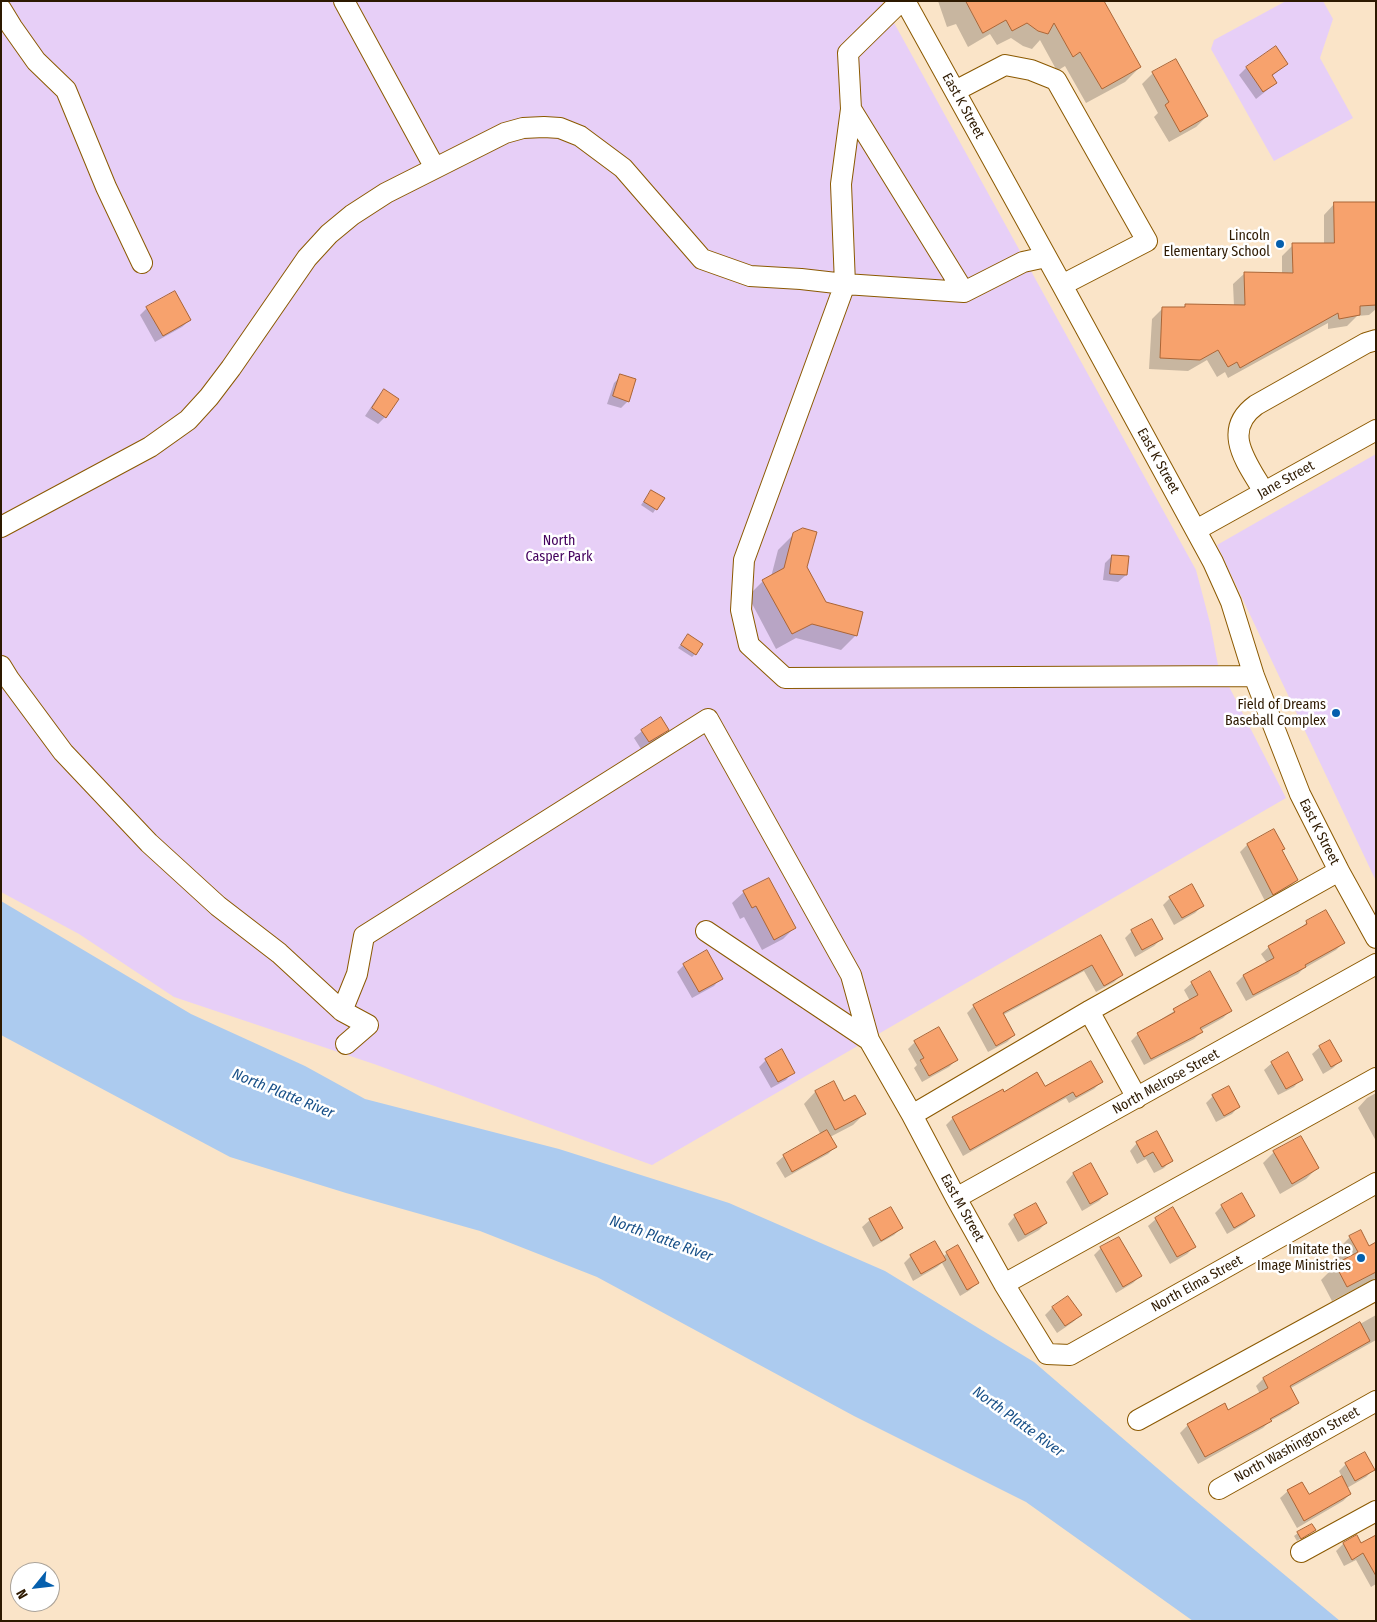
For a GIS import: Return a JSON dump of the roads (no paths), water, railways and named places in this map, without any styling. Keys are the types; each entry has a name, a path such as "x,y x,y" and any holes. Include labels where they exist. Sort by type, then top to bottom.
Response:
{"street":[{"path":"344,1 434,168"},
{"path":"901,1 848,53 851,109 841,184 846,284 744,560 742,610 749,644 785,678 1254,676"},
{"name":"East K Street","path":"905,1 1196,530 1230,602 1254,676 1300,794 1376,938"},
{"path":"1,8 36,60 66,90 106,187 142,263"},
{"path":"955,92 1005,64 1031,70 1056,80 1147,241 1062,286"},
{"path":"851,109 964,292"},
{"path":"1,527 150,447 188,420 209,397 231,368 306,258 328,234 352,215 379,197 434,168 505,133 523,128 544,126 560,128 580,136 623,168 702,259 750,276 964,292 1023,262 1046,257"},
{"path":"1264,492 1239,444 1238,435 1243,417 1256,405 1366,343 1376,340"},
{"name":"Jane Street","path":"1196,530 1376,430"},
{"path":"1,666 63,752 149,844 218,906 278,953 342,1011 368,1026 346,1044"},
{"path":"342,1011 357,974 364,936 708,719 851,975 870,1040"},
{"path":"912,1115 1089,1011 1339,871"},
{"path":"706,931 870,1040"},
{"name":"North Melrose Street","path":"956,1198 1376,964"},
{"path":"1089,1011 1137,1098"},
{"name":"East M Street","path":"870,1040 1004,1284 1047,1354 1070,1355"},
{"path":"1004,1284 1376,1078"},
{"name":"North Elma Street","path":"1070,1355 1376,1183"},
{"path":"1138,1420 1376,1290"},
{"name":"North Washington Street","path":"1219,1489 1376,1401"},
{"path":"1302,1552 1376,1511"}],"water":[{"name":"North Platte River","path":"1,901 191,1014 305,1066 365,1099 559,1149 729,1203 885,1271 1034,1362 1178,1486 1340,1621 1193,1621 1026,1502 854,1416 597,1277 480,1231 346,1193 230,1157 1,1035"}],"place":[{"name":"Lincoln Elementary School","path":"1280,244"},
{"name":"Field of Dreams Baseball Complex","path":"1336,713"},
{"name":"Imitate the Image Ministries","path":"1361,1258"}],"park label":[{"name":"North Casper Park","path":"559,550"}]}
